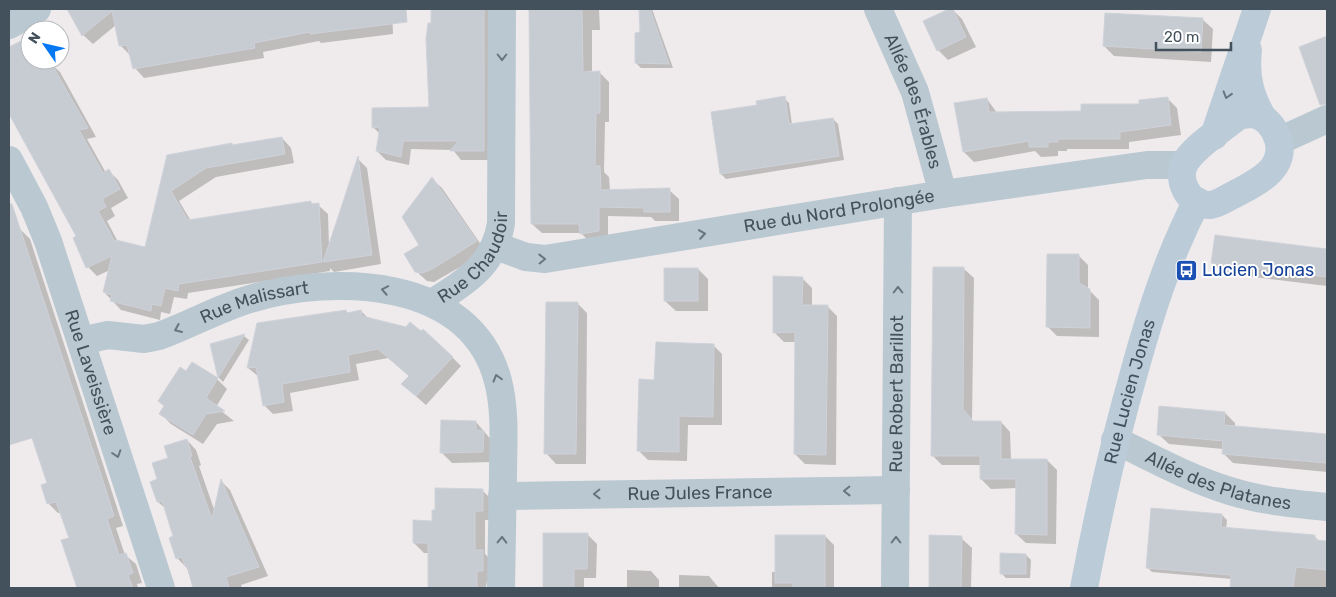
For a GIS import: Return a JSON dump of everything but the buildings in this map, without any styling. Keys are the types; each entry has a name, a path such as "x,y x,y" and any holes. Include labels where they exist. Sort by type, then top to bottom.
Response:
{"street":[{"path":"9,24 37,9"},
{"name":"Rue Chaudoir","path":"501,588 504,412 493,365 474,335 464,324 432,303 474,275 490,257 496,246 501,223 502,9"},
{"name":"Allée des Érables","path":"878,9 915,92 943,194"},
{"path":"1254,21 1248,78 1252,96 1263,118 1273,129 1279,141 1277,161 1274,168 1263,179 1214,204 1203,204 1187,192 1182,183 1184,165 1196,150 1240,115 1252,114 1263,118"},
{"path":"1214,136 1231,82 1254,21"},
{"path":"1279,141 1327,119"},
{"name":"Rue Laveissière","path":"9,160 42,224 161,588"},
{"name":"Rue du Nord Prolongée","path":"496,246 526,258 545,260 943,194 1148,165 1184,165"},
{"name":"Rue Lucien Jonas","path":"1084,588 1115,440 1168,262 1197,201"},
{"name":"Rue Robert Barillot","path":"895,588 898,202"},
{"name":"Rue Malissart","path":"81,341 108,335 144,339 160,336 249,299 332,284 368,287 403,294 432,303"},
{"name":"Allée des Platanes","path":"1115,440 1188,475 1229,491 1278,501 1327,507"},
{"name":"Rue Jules France","path":"502,496 896,490"}],"place":[{"name":"Lucien Jonas","path":"1186,270"}]}
